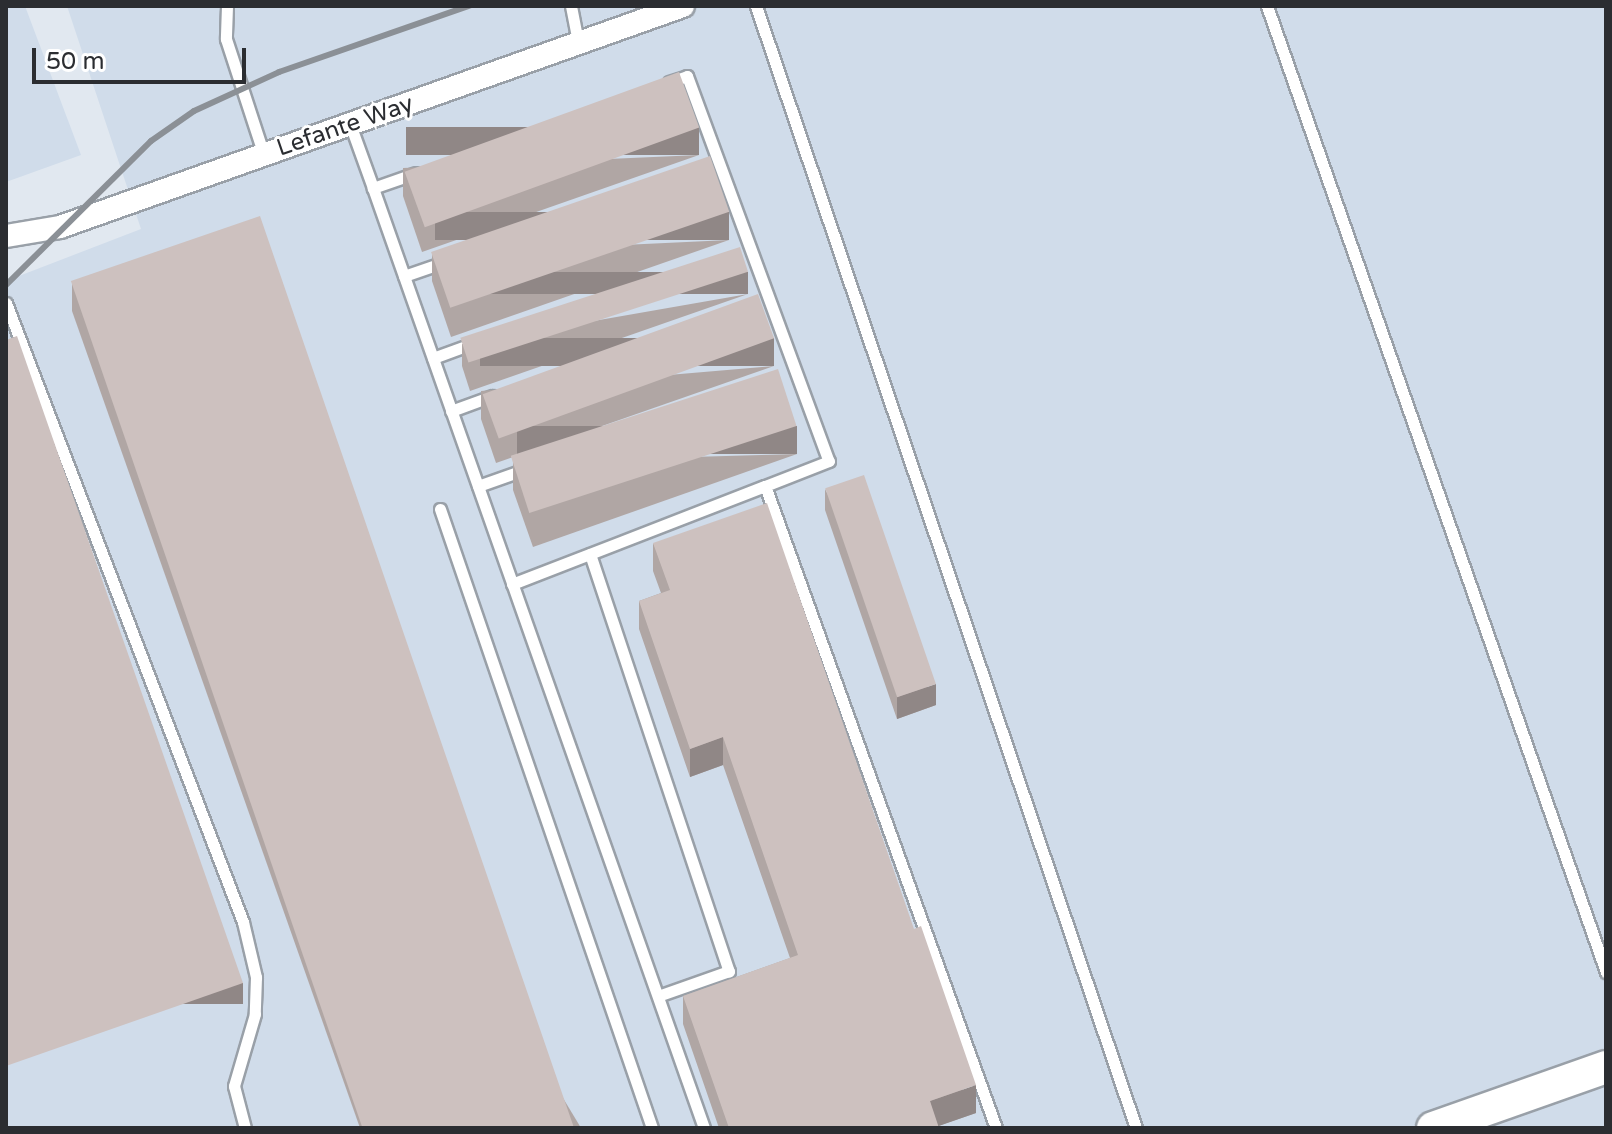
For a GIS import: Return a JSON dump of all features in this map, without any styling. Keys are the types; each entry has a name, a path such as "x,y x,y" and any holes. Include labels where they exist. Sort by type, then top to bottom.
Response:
{"street":[{"name":"Lefante Way","path":"6,236 60,227 683,6"},
{"path":"1433,1128 1606,1067"}],"lane":[{"path":"227,6 226,39 264,155"},
{"path":"571,6 578,43"},
{"path":"756,6 1136,1128"},
{"path":"1267,6 1606,972"},
{"path":"512,584 829,461 687,76 657,87"},
{"path":"350,124 704,1128"},
{"path":"704,168 719,162"},
{"path":"373,188 433,166"},
{"path":"735,250 750,245"},
{"path":"404,276 464,255"},
{"path":"754,303 769,298"},
{"path":"6,303 10,323 243,922 256,977 255,1014 234,1086 245,1128"},
{"path":"433,358 490,337"},
{"path":"782,378 797,373"},
{"path":"451,411 509,390"},
{"path":"478,486 536,465"},
{"path":"765,486 996,1128"},
{"path":"440,509 652,1128"},
{"path":"590,554 729,971 658,996"}],"shaded area":[{"path":"6,6 25,6 81,155 6,182"},
{"path":"67,6 1606,6 1606,1128 6,1128 6,281 141,229"}],"building":[{"path":"679,72 699,127 425,227 405,172"},
{"path":"710,156 729,212 450,308 431,252"},
{"path":"260,216 574,1128 363,1128 71,281"},
{"path":"740,247 748,272 468,363 460,338"},
{"path":"758,294 774,338 499,438 483,394"},
{"path":"17,336 243,983 6,1066 6,340"},
{"path":"778,369 797,426 529,513 511,456"},
{"path":"864,475 936,684 897,697 825,488"},
{"path":"767,503 914,929 921,926 976,1085 930,1101 939,1128 729,1128 683,996 798,955 723,737 690,749 639,601 670,590 653,543"}],"railway":[{"path":"6,285 151,141 194,111 279,72 469,6"}]}
